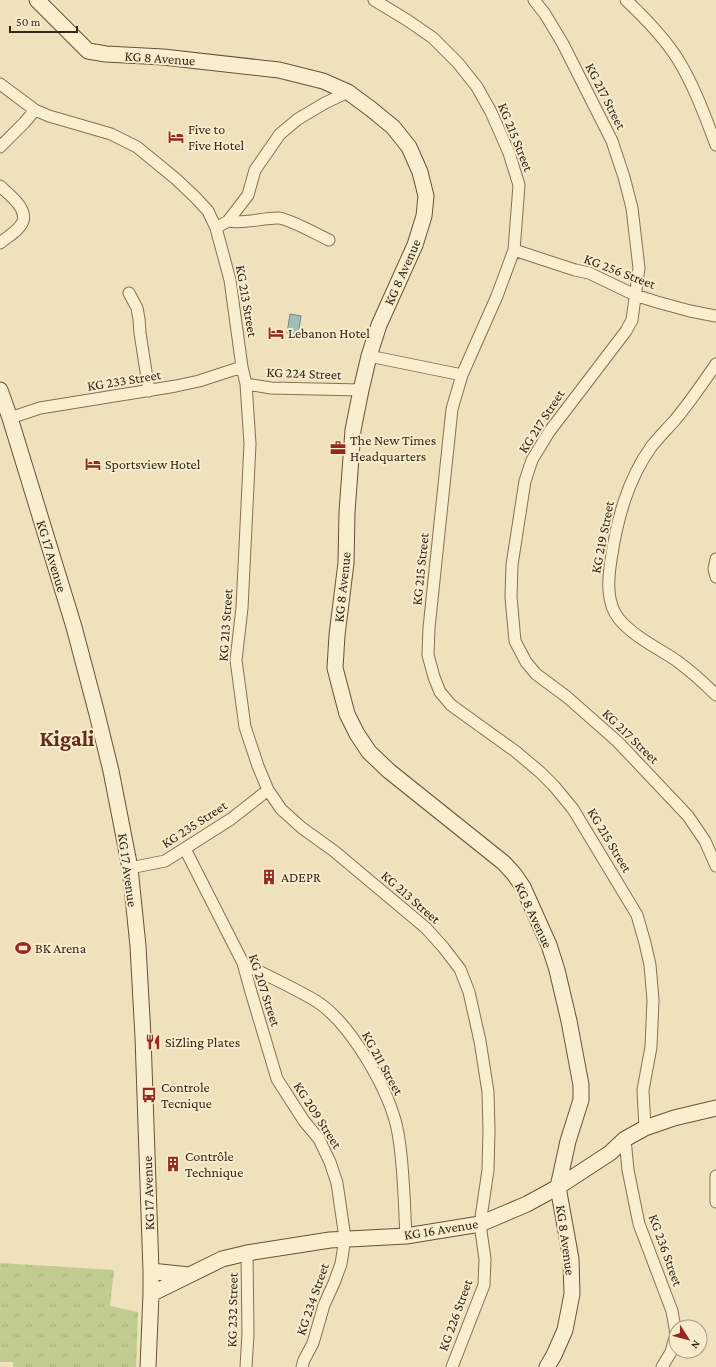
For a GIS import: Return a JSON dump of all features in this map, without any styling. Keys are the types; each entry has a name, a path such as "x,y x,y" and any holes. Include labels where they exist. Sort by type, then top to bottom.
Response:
{"street":[{"name":"KG 8 Avenue","path":"37,0 88,51 106,54 163,57 279,70 323,81 348,92 393,127 409,147 420,172 426,196 424,216 415,245 379,325 369,356 353,430 347,512 346,563 337,635 335,668 347,714 357,734 369,752 390,771 504,863 514,874 523,887 549,945 557,970 569,1021 580,1084 580,1100 568,1141 558,1187 571,1258 572,1294 565,1330 547,1367"},
{"name":"KG 215 Street","path":"374,0 433,38 458,63 476,87 491,112 511,159 519,185 514,250 497,296 462,374 452,408 429,628 428,655 440,692 450,705 515,751 540,772 573,809 637,915 650,965 653,1000 651,1047 643,1090 645,1128"},
{"name":"KG 217 Street","path":"534,0 546,14 563,44 612,141 632,208 639,268 632,320 626,331 549,432 532,460 525,481 512,565 511,597 515,641 526,662 536,674 567,697 618,742 688,816 705,841 716,866"},
{"path":"626,0 653,26 677,58 700,103 716,145"},
{"name":"KG 213 Street","path":"0,84 34,110 49,116 110,134 137,147 176,179 195,197 208,211 216,228 230,280 242,367 246,384 250,444 242,608 236,660 245,727 268,790 281,809 302,828 334,852 426,928 460,969 470,992 488,1092 488,1170 480,1224"},
{"path":"216,228 228,221 248,195 255,170 280,134 298,119 325,103 348,92"},
{"path":"0,147 24,123 34,110"},
{"path":"0,186 21,208 23,218 23,222 18,228 0,243"},
{"path":"228,221 247,222 278,218 288,220 329,240"},
{"name":"KG 256 Street","path":"514,250 575,270 590,273 635,294 690,311 716,316"},
{"path":"129,293 137,308 149,391"},
{"path":"369,356 462,374"},
{"name":"KG 219 Street","path":"716,364 695,395 652,446 638,468 628,489 622,508 613,546 608,579 611,603 618,618 634,633 677,661 698,677 716,695"},
{"name":"KG 233 Street","path":"10,418 40,408 149,391 199,381 242,367"},
{"name":"KG 224 Street","path":"246,384 290,389 361,390"},
{"name":"KG 17 Avenue","path":"0,390 10,418 74,627 111,771 130,868 138,946 143,1037 151,1271 148,1367"},
{"path":"716,558 714,569 716,577"},
{"name":"KG 235 Street","path":"130,868 166,861 231,819 268,790"},
{"name":"KG 207 Street","path":"185,849 243,963 250,992 277,1079"},
{"name":"KG 211 Street","path":"243,963 317,1001 347,1030 367,1059 391,1107 398,1132 406,1236"},
{"name":"KG 209 Street","path":"277,1079 304,1121 318,1139 330,1162 337,1183 345,1238"},
{"name":"KG 16 Avenue","path":"151,1294 222,1259 247,1253 291,1245 345,1238 406,1236 480,1224 527,1204 558,1187 610,1153 625,1139 645,1128 674,1118 716,1108"},
{"name":"KG 236 Street","path":"625,1139 628,1170 639,1224 672,1311 676,1334 671,1352 662,1367"},
{"path":"716,1176 716,1202"},
{"name":"KG 226 Street","path":"452,1367 484,1285 485,1259 480,1224"},
{"name":"KG 234 Street","path":"302,1367 313,1343 324,1305 341,1264 345,1238"},
{"name":"KG 232 Street","path":"246,1367 248,1334 247,1253"},
{"path":"151,1271 189,1275"}],"green space":[{"path":"0,1263 114,1270 110,1306 138,1312 136,1367 13,1367 13,1362 0,1362"}],"water":[{"path":"290,314 301,316 298,335 287,333"}],"place":[{"name":"Five to Five Hotel","path":"176,137"},
{"name":"Lebanon Hotel","path":"276,333"},
{"name":"The New Times Headquarters","path":"338,448"},
{"name":"Sportsview Hotel","path":"93,464"},
{"name":"ADEPR","path":"269,877"},
{"name":"BK Arena","path":"23,948"},
{"name":"SiZling Plates","path":"153,1042"},
{"name":"Controle Tecnique","path":"149,1095"},
{"name":"Contrôle Technique","path":"173,1164"}],"district":[{"name":"Kigali","path":"67,738"}]}
